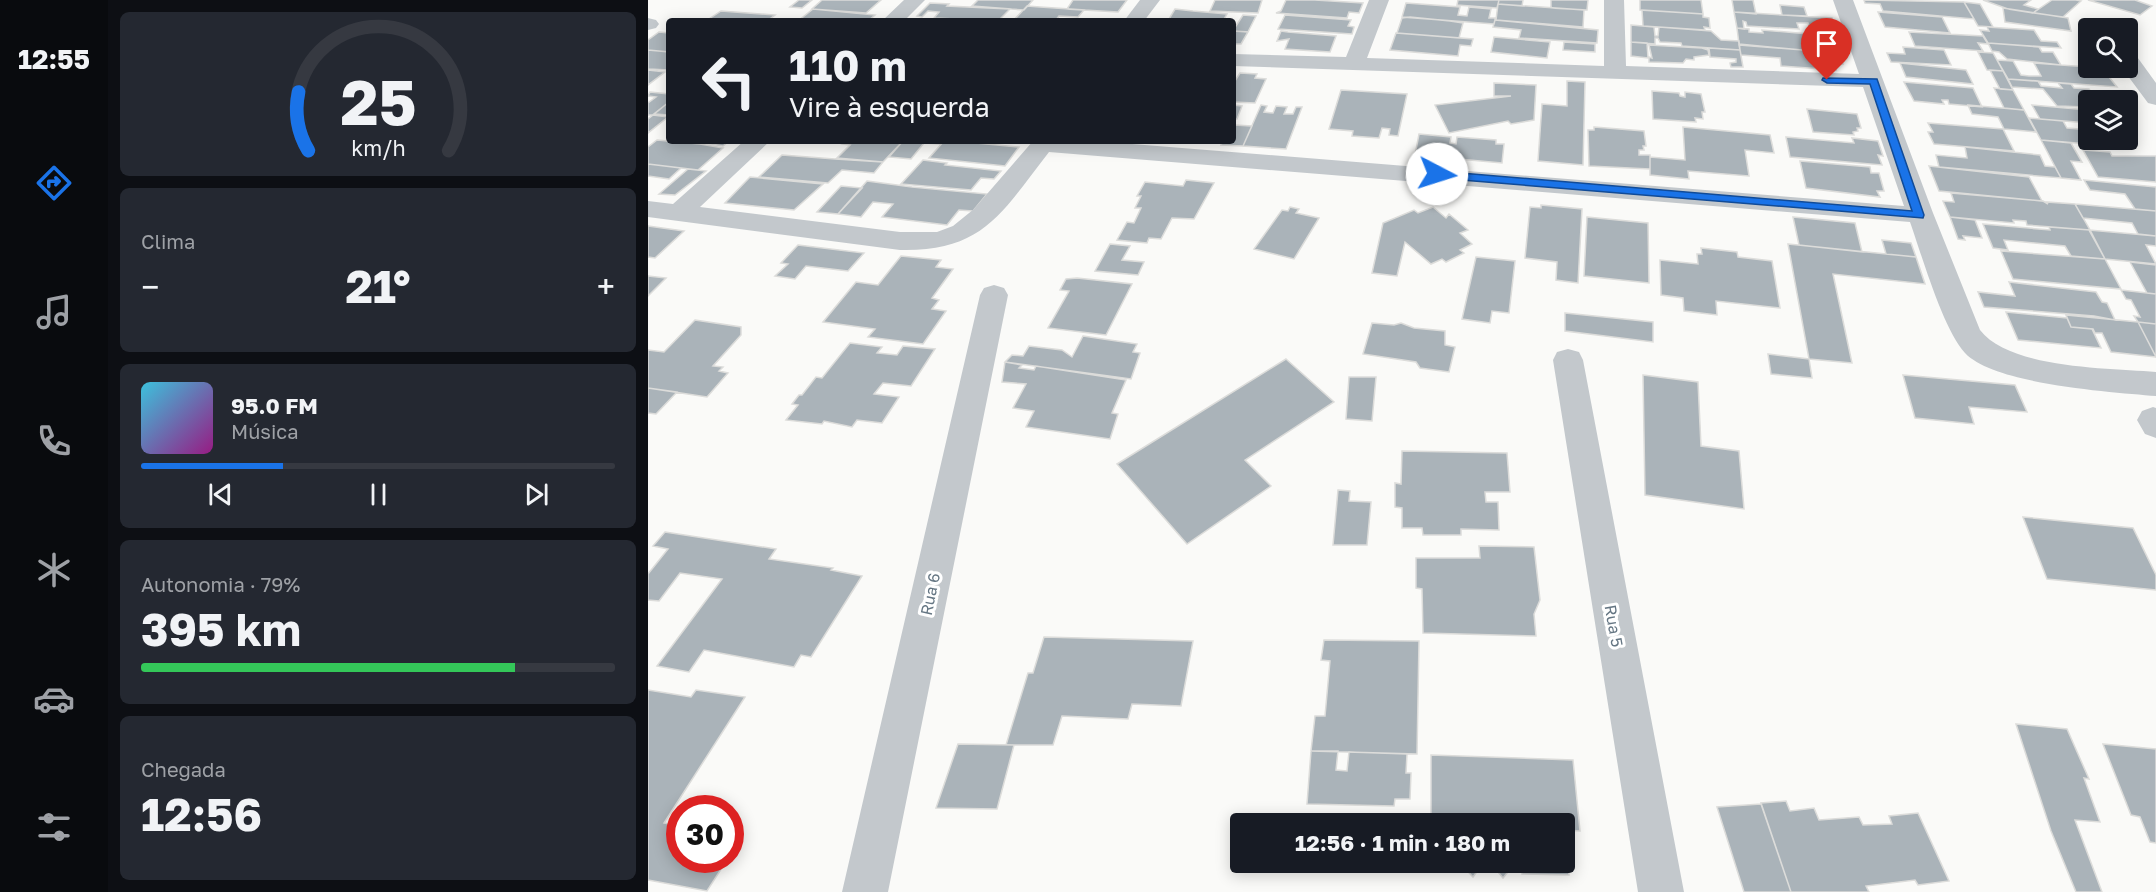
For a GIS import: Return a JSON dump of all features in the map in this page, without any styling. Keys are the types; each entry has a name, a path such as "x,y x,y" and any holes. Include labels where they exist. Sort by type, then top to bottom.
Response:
{"street":[{"path":"895,18 915,0"},
{"path":"1136,18 1150,0"},
{"path":"1354,63 1379,0"},
{"path":"1614,0 1615,73"},
{"path":"1843,0 1874,81 1919,215 1968,332 1981,350 1999,360 2028,368 2156,384"},
{"path":"1236,60 1874,81"},
{"path":"2138,73 2156,98"},
{"path":"678,213 755,144"},
{"path":"648,209 900,241 938,240 955,236 975,226 1043,144"},
{"path":"1056,144 1919,215"},
{"name":"Rua 6","path":"865,892 994,295"},
{"name":"Rua 5","path":"1568,360 1661,892"}],"building":[{"path":"799,0 812,0 802,8 790,7"},
{"path":"822,0 881,0 866,13 812,9"},
{"path":"978,0 1033,0 1024,10 972,6"},
{"path":"1073,0 1127,0 1118,12 1067,9"},
{"path":"1215,0 1262,0 1258,13 1210,11"},
{"path":"1286,0 1363,3 1359,13 1349,12 1347,18 1276,13 1281,11"},
{"path":"1458,0 1499,0 1497,8 1457,5"},
{"path":"1499,0 1523,0 1522,6 1498,4"},
{"path":"1551,0 1588,0 1587,10 1551,8"},
{"path":"1640,0 1701,0 1703,14 1640,10"},
{"path":"1732,0 1753,0 1756,14 1734,12"},
{"path":"1864,0 1964,2 1974,19 1883,11 1880,4 1865,3"},
{"path":"1983,0 2031,0 2024,5 2038,9 2033,13 2008,9"},
{"path":"2052,0 2081,1 2063,17 2033,13"},
{"path":"2088,0 2135,0 2152,6 2140,15"},
{"path":"1964,2 1980,4 1993,27 1978,26"},
{"path":"930,3 1010,9 1001,18 934,18 939,12 928,11 922,17 917,16"},
{"path":"1406,3 1460,7 1458,15 1467,16 1469,7 1491,9 1489,18 1495,18 1495,20 1494,24 1402,17"},
{"path":"1498,4 1584,10 1583,27 1496,20"},
{"path":"1780,5 1804,7 1807,16 1782,15"},
{"path":"1027,6 1084,10 1078,17 1016,18"},
{"path":"2003,8 2068,18 2071,31 2005,22"},
{"path":"813,9 875,15 872,18 802,18"},
{"path":"1175,9 1227,14 1225,18 1170,18"},
{"path":"1642,10 1703,14 1703,17 1709,18 1710,28 1704,27 1705,30 1643,26"},
{"path":"721,11 775,15 771,18 710,18"},
{"path":"1734,12 1832,18 1835,31 1810,29 1808,23 1797,23 1799,29 1747,26 1743,21 1744,29 1737,28"},
{"path":"1878,12 1942,17 1950,33 1885,27"},
{"path":"1243,15 1256,16 1248,32 1236,31 1236,26"},
{"path":"1285,15 1351,20 1348,26 1354,27 1352,34 1278,29"},
{"path":"1402,18 1463,23 1459,38 1397,33"},
{"path":"1495,20 1598,30 1597,43 1519,38 1521,30 1493,27"},
{"path":"1631,25 1654,27 1655,36 1658,36 1659,27 1711,31 1721,40 1739,41 1740,50 1682,46 1681,43 1660,42 1658,38 1655,38 1655,44 1631,42"},
{"path":"1987,27 2034,30 2041,41 2057,42 2061,48 1988,43 1980,30 1989,31"},
{"path":"1737,28 1749,29 1749,32 1763,33 1762,30 1809,34 1813,51 1739,44"},
{"path":"1236,31 1248,32 1241,44 1236,44"},
{"path":"1281,31 1336,36 1330,52 1285,49 1289,39 1277,41"},
{"path":"659,32 666,33 666,52 648,50 648,40"},
{"path":"1909,32 1983,36 1988,44 1978,43 1983,51 1915,46"},
{"path":"1396,33 1473,39 1471,46 1460,45 1458,56 1390,50"},
{"path":"1494,37 1550,42 1547,58 1491,52"},
{"path":"1564,42 1595,44 1595,52 1563,50"},
{"path":"1631,42 1647,43 1648,58 1631,56"},
{"path":"1988,43 2039,47 2042,52 2053,52 2061,65 2007,59 1999,52 1992,51"},
{"path":"1649,45 1702,48 1708,50 1709,55 1694,57 1694,60 1686,59 1683,63 1649,62 1649,57 1652,58"},
{"path":"1739,45 1840,53 1843,64 1834,64 1836,70 1781,66 1780,58 1741,55"},
{"path":"1903,47 1944,50 1951,65 1891,62 1887,53 1905,54"},
{"path":"1709,48 1740,50 1743,67 1731,67 1730,63 1736,62 1736,59 1710,57"},
{"path":"648,50 666,52 666,70 648,69"},
{"path":"1978,52 1993,53 2003,71 1987,70"},
{"path":"1997,60 2013,61 2021,75 2029,76 2041,76 2034,63 2078,66 2078,78 2110,78 2117,87 2008,79"},
{"path":"1900,63 1966,70 1973,84 1906,77"},
{"path":"648,70 657,71 665,72 648,85"},
{"path":"1990,70 2003,71 2013,90 2000,89"},
{"path":"1240,73 1257,74 1255,78 1266,79 1255,103 1236,102 1236,79"},
{"path":"2008,79 2038,81 2041,86 2062,88 2058,83 2071,84 2074,88 2090,90 2078,90 2078,107 2057,106 2043,89 2012,87"},
{"path":"1567,81 1585,82 1583,165 1538,161 1542,104 1567,106"},
{"path":"1904,82 1973,88 1982,107 1949,104 1948,100 1942,100 1944,104 1914,101"},
{"path":"1494,83 1536,85 1534,120 1511,124 1508,121 1449,133 1435,105 1511,96 1494,96"},
{"path":"1994,88 2013,90 2024,110 2004,108"},
{"path":"1341,90 1407,94 1398,136 1389,135 1390,129 1382,128 1379,138 1352,136 1353,131 1329,129"},
{"path":"1652,91 1679,93 1680,96 1685,97 1685,92 1701,94 1705,112 1702,112 1703,119 1695,118 1696,122 1653,119"},
{"path":"650,92 666,94 666,104 653,115 648,115 648,103 656,97 648,96"},
{"path":"666,104 666,115 654,114"},
{"path":"1236,105 1242,106 1237,119"},
{"path":"1261,105 1267,106 1264,112 1273,113 1276,106 1287,107 1284,114 1293,114 1296,107 1302,107 1286,149 1243,146"},
{"path":"1968,105 2024,110 2036,132 2004,129 1998,117 1972,114"},
{"path":"2032,105 2078,109 2078,122 2040,119"},
{"path":"1807,109 1857,114 1861,128 1853,132 1854,135 1813,132"},
{"path":"653,115 666,117 648,133 648,119"},
{"path":"2029,118 2063,121 2067,128 2078,129 2078,143 2041,140"},
{"path":"1928,123 2003,129 2014,151 1934,144 1928,132 1933,132"},
{"path":"1236,125 1252,126 1243,146 1221,145 1236,144"},
{"path":"1594,127 1644,131 1646,146 1643,146 1644,150 1639,150 1639,155 1650,155 1650,169 1589,166 1588,130 1594,130"},
{"path":"1683,127 1770,135 1774,153 1745,150 1749,176 1688,171 1689,179 1650,175 1650,157 1685,160"},
{"path":"1419,134 1451,137 1450,143 1456,144 1457,137 1496,140 1496,144 1504,144 1502,163 1415,155"},
{"path":"1786,137 1854,143 1852,138 1878,141 1883,156 1878,155 1882,165 1790,157"},
{"path":"657,140 666,141 666,144 700,144 723,148 698,170 648,164 648,147"},
{"path":"2041,140 2071,143 2082,162 2071,161 2081,180 2061,178"},
{"path":"842,144 900,144 883,162 837,158 850,145"},
{"path":"900,144 923,144 911,159 889,157"},
{"path":"941,144 1019,147 1005,166 929,158"},
{"path":"1965,147 2040,155 2045,166 2055,167 2061,178 1939,167 1936,155 1967,158"},
{"path":"2083,150 2110,152 2112,156 2156,156 2156,182 2098,177"},
{"path":"782,155 883,162 874,173 842,170 828,183 759,177"},
{"path":"923,160 947,163 945,165 1001,171 994,179 981,178 971,190 901,184"},
{"path":"1800,161 1870,167 1871,173 1879,173 1884,191 1877,191 1880,197 1806,188"},
{"path":"648,164 681,168 669,179 648,176"},
{"path":"1929,166 2029,177 2042,201 1939,191"},
{"path":"688,169 706,171 675,195 659,194"},
{"path":"750,177 823,184 794,210 725,203"},
{"path":"1186,180 1214,183 1194,219 1172,218 1161,239 1149,238 1147,243 1117,240 1127,222 1134,223 1141,208 1135,208 1141,196 1137,196 1145,182 1183,186"},
{"path":"2084,180 2156,187 2156,211 2135,209 2125,194 2090,190"},
{"path":"867,181 987,194 973,211 959,210 947,225 882,217 893,204 873,202 861,217 838,214"},
{"path":"841,186 862,188 838,214 817,212"},
{"path":"1951,193 2043,201 2048,204 2046,202 2075,204 2090,230 2027,225 2026,221 2013,220 2014,223 1950,217 1943,201 1954,202"},
{"path":"2075,204 2156,211 2156,236 2138,234 2132,223 2083,218"},
{"path":"1541,205 1582,209 1578,283 1556,280 1557,262 1525,258 1530,207 1541,208"},
{"path":"1290,207 1299,209 1296,213 1319,218 1294,259 1254,249 1282,210 1288,211"},
{"path":"1433,207 1446,218 1449,214 1468,230 1460,233 1472,244 1460,250 1464,253 1446,262 1442,259 1431,264 1405,242 1397,276 1372,273 1383,223 1414,210 1418,213"},
{"path":"1587,217 1648,223 1649,283 1584,276"},
{"path":"1793,217 1855,223 1862,252 1799,245"},
{"path":"1950,217 1975,220 1982,238 1963,236 1965,240 1958,239"},
{"path":"1983,224 2050,230 2049,227 2090,230 2105,259 2071,256 2065,246 2004,240 2008,250 1993,248"},
{"path":"648,226 684,231 655,258 648,257"},
{"path":"2089,230 2156,236 2156,246 2146,245 2156,264 2105,259"},
{"path":"1882,240 1911,243 1916,257 1886,254"},
{"path":"1110,244 1130,246 1122,260 1144,262 1138,275 1095,271"},
{"path":"1788,244 1916,257 1925,284 1833,274 1852,363 1809,359"},
{"path":"798,245 864,253 848,271 806,266 795,279 775,276 788,264 781,263"},
{"path":"1701,248 1737,252 1738,257 1772,261 1780,308 1716,301 1717,315 1684,311 1683,298 1661,295 1660,260 1698,264 1697,254 1702,254"},
{"path":"2001,251 2105,259 2121,289 2013,279"},
{"path":"901,256 941,260 936,267 953,269 932,298 939,300 932,309 946,311 923,344 868,337 875,329 823,322 856,282 878,285"},
{"path":"1476,257 1515,261 1509,313 1492,311 1490,323 1462,319"},
{"path":"2130,262 2156,265 2156,294 2147,293"},
{"path":"648,276 666,278 648,296"},
{"path":"1077,278 1132,284 1106,335 1048,328 1069,291 1060,290 1066,279"},
{"path":"2009,282 2096,292 2102,302 2107,303 2115,320 2094,316 1984,307 1978,292 2015,296"},
{"path":"2121,290 2156,294 2156,324 2138,322 2134,316 2140,317 2131,300 2126,299"},
{"path":"2006,312 2067,318 2071,327 2092,329 2101,348 2018,340"},
{"path":"1565,313 1653,322 1653,342 1565,331"},
{"path":"2066,315 2138,322 2156,357 2111,352 2102,333 2095,333 2093,329 2071,327"},
{"path":"695,320 741,327 741,335 713,366 723,367 719,371 728,373 707,397 648,388 648,350 664,352"},
{"path":"2138,322 2156,324 2156,357"},
{"path":"1372,323 1394,325 1401,323 1414,328 1445,331 1445,345 1455,347 1449,372 1420,368 1416,362 1363,354"},
{"path":"1083,336 1137,344 1133,352 1140,353 1131,379 1005,362 1012,355 1023,356 1029,346 1062,350 1072,357"},
{"path":"850,343 882,347 877,353 897,355 903,346 935,349 911,386 883,383 874,394 899,397 882,423 857,420 852,427 824,421 822,424 786,420 798,405 792,404 799,395 802,395 816,377 822,378"},
{"path":"1768,354 1809,359 1812,378 1771,374"},
{"path":"1286,359 1334,402 1245,460 1271,486 1187,544 1117,464"},
{"path":"1005,362 1022,365 1019,368 1034,370 1036,366 1126,380 1112,413 1118,414 1110,439 1026,427 1034,411 1013,408 1026,384 1002,382"},
{"path":"1643,375 1698,382 1701,446 1739,451 1744,509 1645,495"},
{"path":"1903,375 2015,385 2027,412 1969,407 1974,424 1915,418"},
{"path":"1349,377 1376,377 1372,421 1346,419"},
{"path":"648,388 677,392 656,414 648,413"},
{"path":"1402,451 1507,453 1510,492 1485,492 1486,502 1498,502 1499,530 1461,529 1461,535 1423,535 1422,528 1402,528 1402,508 1395,507 1395,483 1401,484"},
{"path":"1338,490 1350,491 1349,501 1371,502 1367,545 1333,545"},
{"path":"2023,517 2133,528 2156,575 2156,590 2047,579"},
{"path":"665,532 776,549 769,559 833,568 831,570 862,576 811,657 801,655 794,667 704,650 689,672 657,666 722,579 680,573 659,601 648,600 648,574 668,549 653,546"},
{"path":"1479,546 1534,547 1540,600 1534,614 1536,636 1423,633 1422,589 1416,588 1416,558 1480,558"},
{"path":"1044,637 1193,641 1181,706 1132,704 1128,719 1062,716 1053,745 1006,745 1028,673 1033,673"},
{"path":"1324,640 1419,641 1417,754 1311,751 1315,716 1325,716 1330,661 1321,660"},
{"path":"648,690 691,697 696,690 745,697 682,795 666,795 664,823 666,823 666,873 719,873 707,891 648,880"},
{"path":"2016,724 2067,729 2089,779 2084,778 2100,822 2075,820 2102,892 2076,892 2051,831"},
{"path":"958,744 1014,745 997,809 936,808"},
{"path":"2103,744 2156,749 2156,843 2150,842 2140,817 2131,815"},
{"path":"1311,751 1338,751 1336,770 1347,771 1349,752 1407,754 1406,773 1411,773 1410,799 1395,799 1394,806 1307,804"},
{"path":"1431,755 1573,760 1580,831 1575,831 1575,813 1431,813"},
{"path":"1786,801 1790,811 1814,808 1819,820 1859,817 1863,825 1892,824 1889,816 1918,813 1949,881 1918,885 1915,880 1866,886 1869,892 1791,892 1761,803"},
{"path":"1761,804 1791,892 1744,892 1717,807"},
{"path":"1569,873 1569,875 1522,874"}],"route":[{"path":"1437,174 1919,215 1874,81 1827,80"}]}
